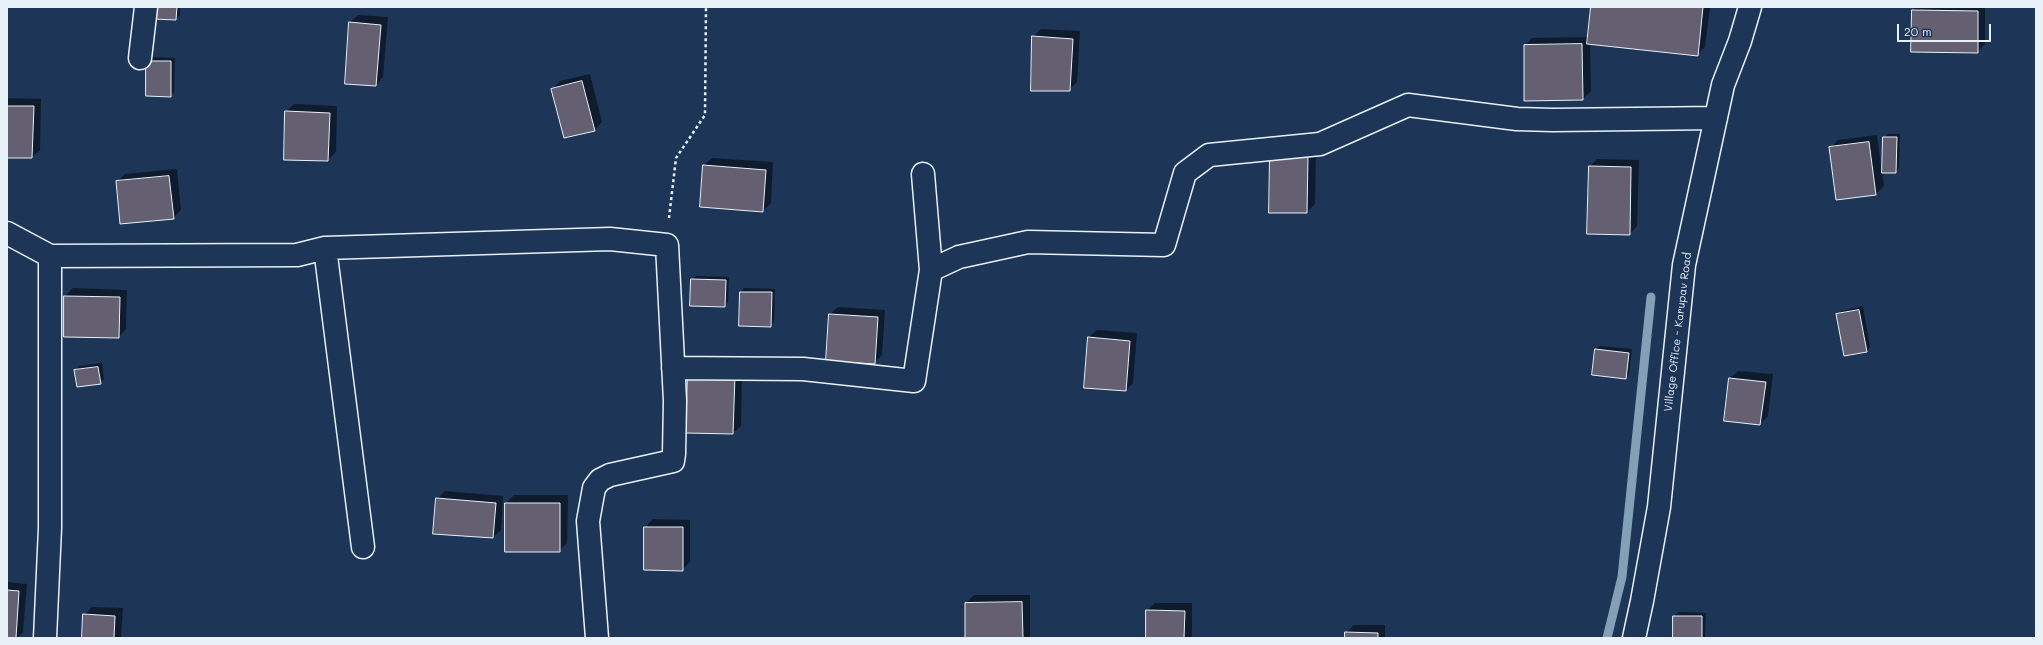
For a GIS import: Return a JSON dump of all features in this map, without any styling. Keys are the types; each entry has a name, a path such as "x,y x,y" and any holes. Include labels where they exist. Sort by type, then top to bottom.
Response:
{"street":[{"path":"140,58 146,7"},
{"name":"Village Office - Karupav Road","path":"1634,638 1642,601 1658,507 1684,265 1722,85 1740,41 1750,7"},
{"path":"931,270 959,257 1028,242 1164,245 1185,174 1209,155 1320,144 1408,105 1495,116 1546,120 1716,118"},
{"path":"673,368 803,369 914,381 931,270 923,174"},
{"path":"7,233 50,256 297,256 325,248 610,239 667,245 675,401 673,461 610,475 600,480 594,488 588,522 597,638"},
{"path":"325,248 363,547"},
{"path":"45,638 50,528 50,256"}],"path":[{"path":"667,245 676,158 705,115 706,7"}],"building":[{"path":"153,7 177,7 176,20 153,19"},
{"path":"1591,7 1703,7 1698,56 1587,44"},
{"path":"1912,10 1978,11 1978,53 1911,52"},
{"path":"349,22 381,25 376,86 345,84"},
{"path":"1032,36 1073,39 1070,91 1031,91"},
{"path":"1582,44 1583,100 1524,101 1524,45"},
{"path":"146,61 171,61 171,97 146,96"},
{"path":"582,81 595,131 564,138 551,89"},
{"path":"7,106 34,106 32,158 7,158"},
{"path":"285,111 330,113 328,161 284,160"},
{"path":"1883,137 1897,137 1896,173 1882,173"},
{"path":"1869,142 1876,195 1836,200 1829,147"},
{"path":"1270,154 1308,155 1307,213 1269,213"},
{"path":"703,165 766,170 763,212 700,207"},
{"path":"1589,166 1631,167 1630,235 1587,234"},
{"path":"169,176 174,219 120,224 116,181"},
{"path":"691,279 726,280 725,307 690,306"},
{"path":"740,292 772,292 771,327 739,326"},
{"path":"64,296 120,297 119,338 64,337"},
{"path":"1859,310 1867,352 1844,356 1836,314"},
{"path":"829,314 878,317 875,364 826,361"},
{"path":"1088,337 1130,341 1126,391 1084,388"},
{"path":"1595,349 1629,353 1626,379 1592,375"},
{"path":"98,367 101,384 77,387 74,370"},
{"path":"688,373 735,375 733,434 686,433"},
{"path":"1729,378 1766,382 1760,425 1724,421"},
{"path":"436,498 496,503 493,538 433,534"},
{"path":"505,503 560,503 560,552 505,552"},
{"path":"644,527 683,527 683,571 644,570"},
{"path":"7,590 19,591 16,638 7,638"},
{"path":"1022,602 1023,638 965,638 965,603"},
{"path":"1146,610 1185,611 1184,638 1146,638"},
{"path":"83,614 115,616 114,638 82,638"},
{"path":"1673,616 1702,616 1702,638 1673,638"},
{"path":"1345,632 1378,633 1378,638 1345,638"}],"waterway":[{"path":"1607,638 1622,577 1651,297"}]}
